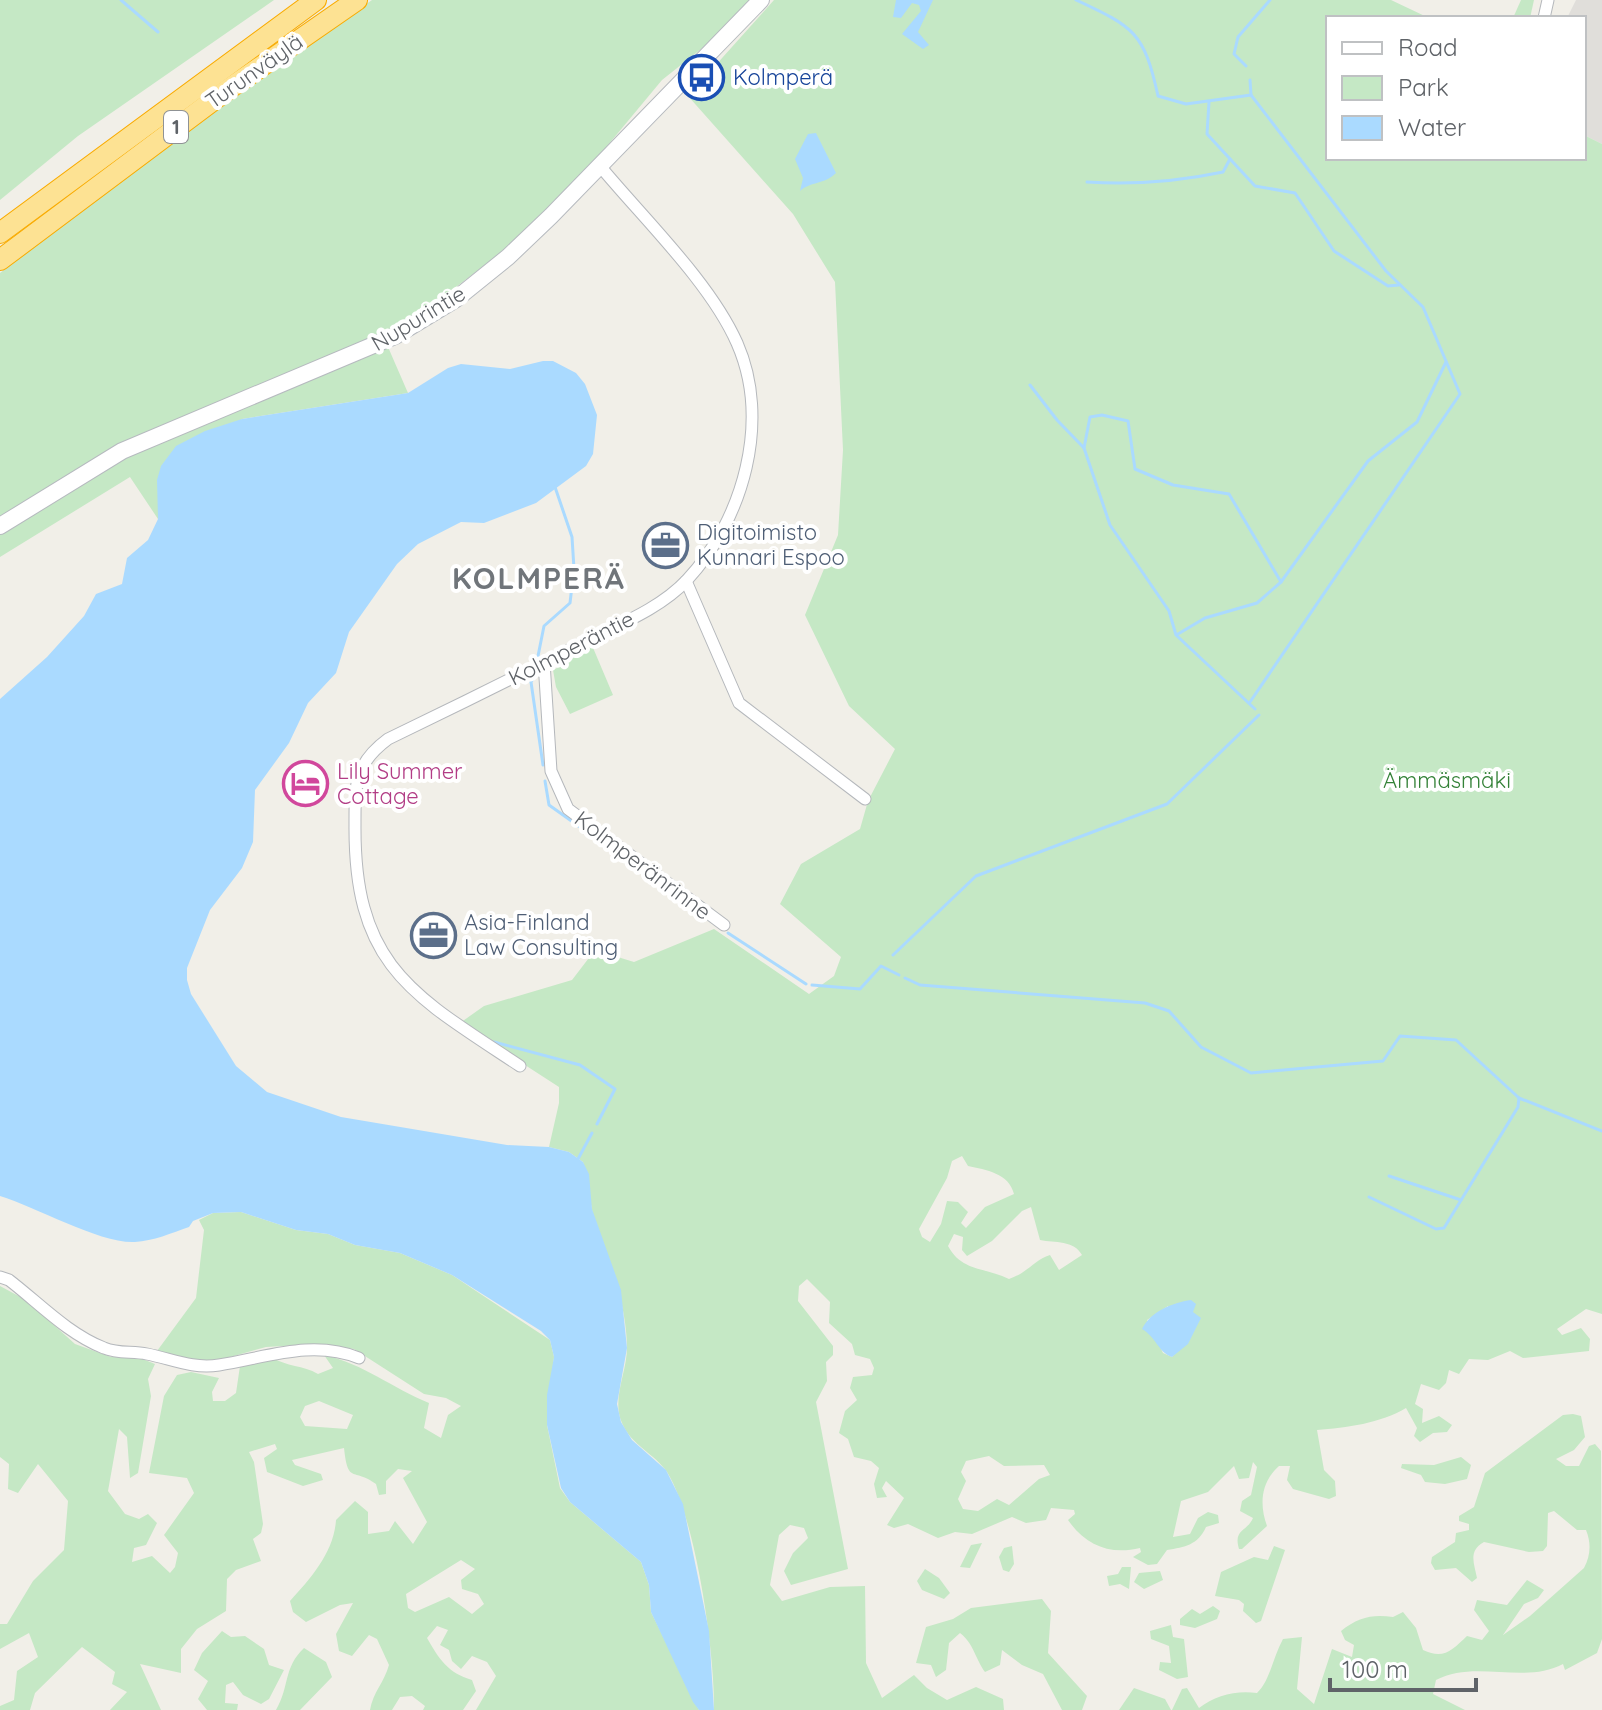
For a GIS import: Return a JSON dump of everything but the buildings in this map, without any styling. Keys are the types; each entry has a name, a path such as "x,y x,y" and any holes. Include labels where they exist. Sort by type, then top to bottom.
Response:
{"highway":[{"name":"Turunväylä","path":"0,233 316,0"},
{"name":"Turunväylä","path":"0,260 227,90 357,0"}],"main road":[{"name":"Nupurintie","path":"0,526 50,492 133,446 395,336 456,299 508,257 761,0"}],"street":[{"name":"Kolmperäntie","path":"520,1066 424,1002 402,981 378,947 367,926 360,897 355,798 364,759 388,739 646,611 686,581 708,552 737,496 753,423 752,388 736,342 709,297 600,166"},
{"path":"686,581 739,703 865,799"},
{"name":"Kolmperänrinne","path":"544,662 551,771 568,809 724,925"},
{"path":"0,1277 9,1280 67,1327 112,1350 146,1354 191,1367 293,1351 323,1351 359,1358"}],"shaded area":[{"path":"1576,0 1602,0 1602,144 1586,136 1586,16 1568,16"}],"green space":[{"path":"0,0 274,0 78,136 0,200"},
{"path":"372,0 753,0 720,34 662,80 583,175 498,255 418,316 0,519 0,273 208,115"},
{"name":"Ämmäsmäki","path":"774,0 1391,0 1425,16 1326,16 1326,160 1586,160 1586,136 1602,144 1602,1314 1586,1309 1557,1329 1562,1335 1581,1328 1590,1339 1589,1351 1523,1358 1510,1351 1488,1360 1469,1359 1459,1374 1449,1370 1446,1383 1439,1390 1421,1384 1415,1404 1423,1409 1422,1423 1439,1416 1452,1425 1447,1432 1433,1433 1420,1442 1414,1436 1417,1428 1406,1408 1363,1424 1317,1430 1324,1470 1335,1481 1336,1496 1329,1499 1293,1489 1287,1480 1290,1466 1279,1466 1268,1479 1263,1494 1267,1526 1242,1549 1239,1549 1239,1534 1253,1518 1240,1511 1242,1501 1251,1495 1257,1467 1253,1462 1249,1478 1239,1479 1234,1466 1208,1492 1181,1501 1173,1537 1190,1534 1198,1518 1208,1512 1218,1515 1219,1523 1206,1527 1199,1538 1190,1544 1167,1550 1157,1564 1148,1565 1133,1557 1141,1552 1140,1548 1109,1549 1091,1542 1068,1520 1075,1514 1074,1510 1051,1508 1046,1520 1026,1523 1012,1517 972,1534 955,1532 938,1538 908,1524 894,1528 887,1525 904,1498 886,1481 882,1488 887,1497 877,1498 874,1484 879,1468 871,1461 854,1457 848,1439 839,1433 845,1411 857,1400 850,1388 853,1377 872,1375 874,1368 870,1359 855,1355 852,1344 829,1323 830,1302 807,1279 799,1286 798,1301 833,1346 833,1355 826,1362 827,1381 816,1402 848,1569 791,1585 784,1571 793,1553 808,1538 804,1528 790,1525 779,1535 770,1585 782,1601 830,1587 865,1586 866,1663 882,1698 914,1675 927,1688 947,1700 976,1687 1003,1699 1004,1710 714,1710 702,1587 687,1521 667,1472 626,1431 619,1414 619,1394 627,1355 625,1325 618,1291 592,1210 583,1162 569,1152 549,1147 559,1103 559,1087 460,1023 484,1006 572,980 595,950 634,962 714,929 809,994 834,976 841,957 780,904 801,864 860,829 868,801 895,749 849,706 805,615 838,535 843,450 835,282 793,214 688,96","holes":["962,1156 968,1166 1002,1177 1014,1194 985,1207 966,1228 961,1223 968,1212 958,1202 947,1201 941,1224 930,1242 922,1237 919,1229 947,1178 952,1161","1031,1207 1040,1240 1069,1244 1082,1255 1059,1270 1050,1255 1009,1279 967,1265 948,1246 954,1234 963,1237 962,1250 967,1256 992,1241 1022,1211","1168,1306 1184,1344 1172,1357 1163,1353 1147,1320","989,1456 1004,1466 1044,1465 1050,1475 1039,1479 1009,1505 997,1499 978,1511 963,1509 958,1499 966,1481 961,1472 966,1461"]},
{"path":"1521,0 1534,0 1530,16 1514,16"},
{"path":"388,347 408,393 242,419 158,506 158,519 130,477 0,557 0,535 118,460"},
{"path":"591,643 613,695 570,714 556,687 553,670 561,666 559,659"},
{"path":"241,1212 296,1230 328,1234 355,1245 400,1253 452,1275 550,1340 554,1357 547,1425 560,1488 570,1502 641,1562 649,1585 651,1612 699,1710 476,1710 496,1676 487,1662 472,1656 461,1669 452,1661 449,1650 440,1645 448,1630 437,1626 427,1638 431,1646 450,1669 472,1680 476,1691 463,1710 423,1710 425,1706 412,1696 400,1697 392,1710 370,1710 389,1665 377,1639 369,1635 352,1656 339,1651 336,1634 353,1603 340,1605 306,1622 293,1612 290,1601 326,1554 336,1520 355,1501 368,1512 368,1534 389,1531 395,1521 413,1544 427,1522 403,1478 412,1471 398,1469 386,1481 386,1494 379,1495 376,1484 353,1474 347,1467 344,1448 292,1460 295,1465 321,1474 323,1480 303,1486 267,1472 264,1458 277,1449 275,1444 249,1452 254,1462 263,1524 261,1533 253,1539 261,1561 236,1570 227,1579 226,1611 197,1629 181,1649 181,1673 140,1664 161,1710 110,1710 127,1692 112,1684 115,1672 82,1647 35,1693 30,1710 0,1710 0,1706 14,1700 17,1671 38,1657 29,1633 0,1649 0,1624 7,1624 33,1581 64,1550 68,1501 38,1464 18,1493 8,1489 9,1464 0,1457 0,1286 26,1300 75,1344 111,1357 140,1358 155,1364 148,1379 151,1396 138,1473 130,1478 127,1437 119,1429 108,1491 125,1514 139,1519 148,1514 157,1523 146,1545 134,1548 132,1562 152,1556 170,1573 175,1567 178,1553 164,1535 194,1493 187,1478 149,1473 164,1396 177,1375 191,1372 219,1378 212,1392 213,1401 225,1401 236,1393 240,1366 271,1357 318,1374 333,1368 324,1355 352,1364 429,1403 424,1428 441,1438 448,1415 461,1406 446,1398 424,1394 354,1349 317,1344 266,1347 216,1361 189,1362 157,1351 196,1298 204,1230 199,1220 213,1213","holes":["319,1401 353,1415 347,1429 305,1426 300,1417 305,1406","461,1560 475,1569 461,1580 462,1589 478,1594 484,1604 472,1614 449,1597 415,1612 408,1608 406,1594"]},
{"path":"1563,1415 1581,1416 1585,1437 1574,1450 1556,1459 1566,1466 1579,1466 1589,1446 1595,1444 1601,1451 1602,1639 1597,1653 1565,1670 1563,1664 1532,1672 1451,1674 1436,1680 1433,1694 1465,1710 1172,1710 1182,1689 1187,1688 1199,1708 1226,1694 1257,1693 1265,1682 1283,1639 1302,1637 1297,1689 1314,1704 1332,1649 1352,1657 1354,1645 1345,1640 1341,1631 1360,1620 1372,1616 1393,1617 1403,1612 1416,1628 1423,1650 1442,1654 1467,1636 1482,1640 1489,1631 1474,1610 1477,1600 1507,1605 1527,1580 1544,1590 1538,1598 1524,1604 1503,1635 1530,1616 1584,1568 1590,1549 1586,1530 1577,1530 1554,1511 1548,1513 1547,1546 1543,1551 1529,1552 1484,1542 1474,1553 1477,1578 1472,1582 1456,1568 1435,1570 1432,1557 1455,1542 1456,1533 1469,1530 1469,1524 1459,1521 1459,1516 1474,1507 1485,1473"},
{"path":"1461,1457 1471,1465 1467,1479 1445,1484 1425,1482 1421,1475 1401,1468 1402,1464 1434,1465"},
{"path":"982,1543 970,1568 960,1567 971,1545"},
{"path":"1012,1546 1014,1564 1009,1572 1003,1570 999,1557 1004,1548"},
{"path":"1274,1546 1285,1550 1261,1621 1256,1623 1243,1611 1244,1604 1239,1600 1215,1596 1221,1572 1254,1557 1268,1560"},
{"path":"1122,1567 1131,1567 1129,1589 1120,1584 1109,1586 1107,1576 1118,1574"},
{"path":"925,1569 939,1578 950,1593 944,1599 922,1590 917,1581"},
{"path":"1160,1571 1163,1580 1144,1589 1134,1582 1139,1573"},
{"path":"1042,1599 1051,1611 1048,1653 1087,1696 1082,1710 1062,1710 1043,1674 1022,1665 1002,1650 1000,1665 985,1672 960,1633 949,1643 946,1670 936,1677 931,1665 916,1663 926,1627 953,1619 971,1608"},
{"path":"1213,1606 1220,1611 1217,1619 1195,1628 1180,1625 1180,1619 1192,1609 1200,1614"},
{"path":"1171,1625 1173,1637 1184,1639 1188,1677 1177,1679 1159,1670 1160,1662 1171,1663 1169,1646 1151,1639 1150,1631"},
{"path":"222,1631 231,1637 245,1636 264,1649 269,1665 284,1670 269,1699 261,1704 243,1695 233,1682 226,1685 225,1703 238,1704 237,1710 207,1710 198,1699 208,1681 194,1670 202,1653"},
{"path":"304,1648 326,1662 332,1677 300,1710 276,1710 293,1663"},
{"path":"1134,1688 1165,1699 1171,1710 1119,1710"}],"water":[{"path":"896,0 933,0 918,32 929,45 923,49 902,34 921,11 919,5 912,3 901,18 893,17"},
{"path":"816,133 836,173 800,191 803,178 795,159 808,134"},
{"name":"Kolmperä","path":"553,361 576,373 585,384 597,415 593,454 586,466 536,503 484,523 461,522 418,544 397,564 349,632 336,673 308,703 289,743 255,790 253,842 242,868 210,910 187,968 187,980 191,994 236,1066 267,1092 341,1117 507,1145 549,1147 569,1152 583,1162 589,1174 592,1209 621,1290 627,1348 617,1404 621,1422 632,1440 666,1470 683,1504 709,1631 714,1710 699,1710 693,1702 651,1612 649,1585 641,1562 570,1502 561,1488 547,1425 547,1395 554,1357 550,1340 541,1331 452,1275 400,1253 355,1245 328,1234 296,1230 241,1212 213,1213 193,1221 189,1227 135,1242 87,1231 0,1196 0,699 47,657 84,616 96,594 122,584 127,558 148,540 158,519 157,480 161,466 176,446 205,431 242,419 408,393 448,368 461,364 510,369"},
{"path":"1191,1300 1196,1304 1193,1312 1201,1318 1188,1344 1172,1357 1163,1352 1142,1329 1151,1317 1163,1309"}],"waterway":[{"path":"121,0 158,32"},
{"path":"1076,0 1111,17 1134,34 1147,58 1158,96 1186,104 1251,95"},
{"path":"1246,66 1234,54 1238,37 1270,0"},
{"path":"1250,80 1251,95 1386,271 1423,307 1460,394 1250,702"},
{"path":"1209,102 1207,134 1255,186 1295,193 1334,251 1388,286 1399,285"},
{"path":"1087,182 1139,183 1189,178 1223,172 1230,159"},
{"path":"1178,634 1205,618 1257,603 1281,582 1368,461 1417,422 1446,362"},
{"path":"1030,385 1084,448 1110,525 1169,611 1176,635 1255,709"},
{"path":"1084,448 1090,417 1102,415 1128,421 1135,469 1173,485 1229,494 1281,582"},
{"path":"538,656 544,626 570,603 574,569 572,537 555,487"},
{"path":"538,671 531,682 543,765"},
{"path":"893,955 976,876 1167,804 1259,715"},
{"path":"545,781 549,805 636,867"},
{"path":"649,877 669,891"},
{"path":"728,933 806,984"},
{"path":"812,985 860,989 881,966 899,975"},
{"path":"905,978 920,985 1145,1003 1169,1011 1201,1047 1251,1073 1383,1061 1400,1036 1456,1040 1519,1098 1602,1131"},
{"path":"494,1042 580,1065 615,1089 597,1124"},
{"path":"1369,1197 1436,1229 1444,1228 1518,1107 1519,1098"},
{"path":"578,1159 592,1133"},
{"path":"1389,1176 1461,1200"}],"place":[{"name":"Kolmperä","path":"702,77"},
{"name":"Digitoimisto Kunnari Espoo","path":"666,545"},
{"name":"Lily Summer Cottage","path":"306,784"},
{"name":"Asia-Finland Law Consulting","path":"433,935"}],"district":[{"name":"KOLMPERÄ","path":"539,579"}]}
